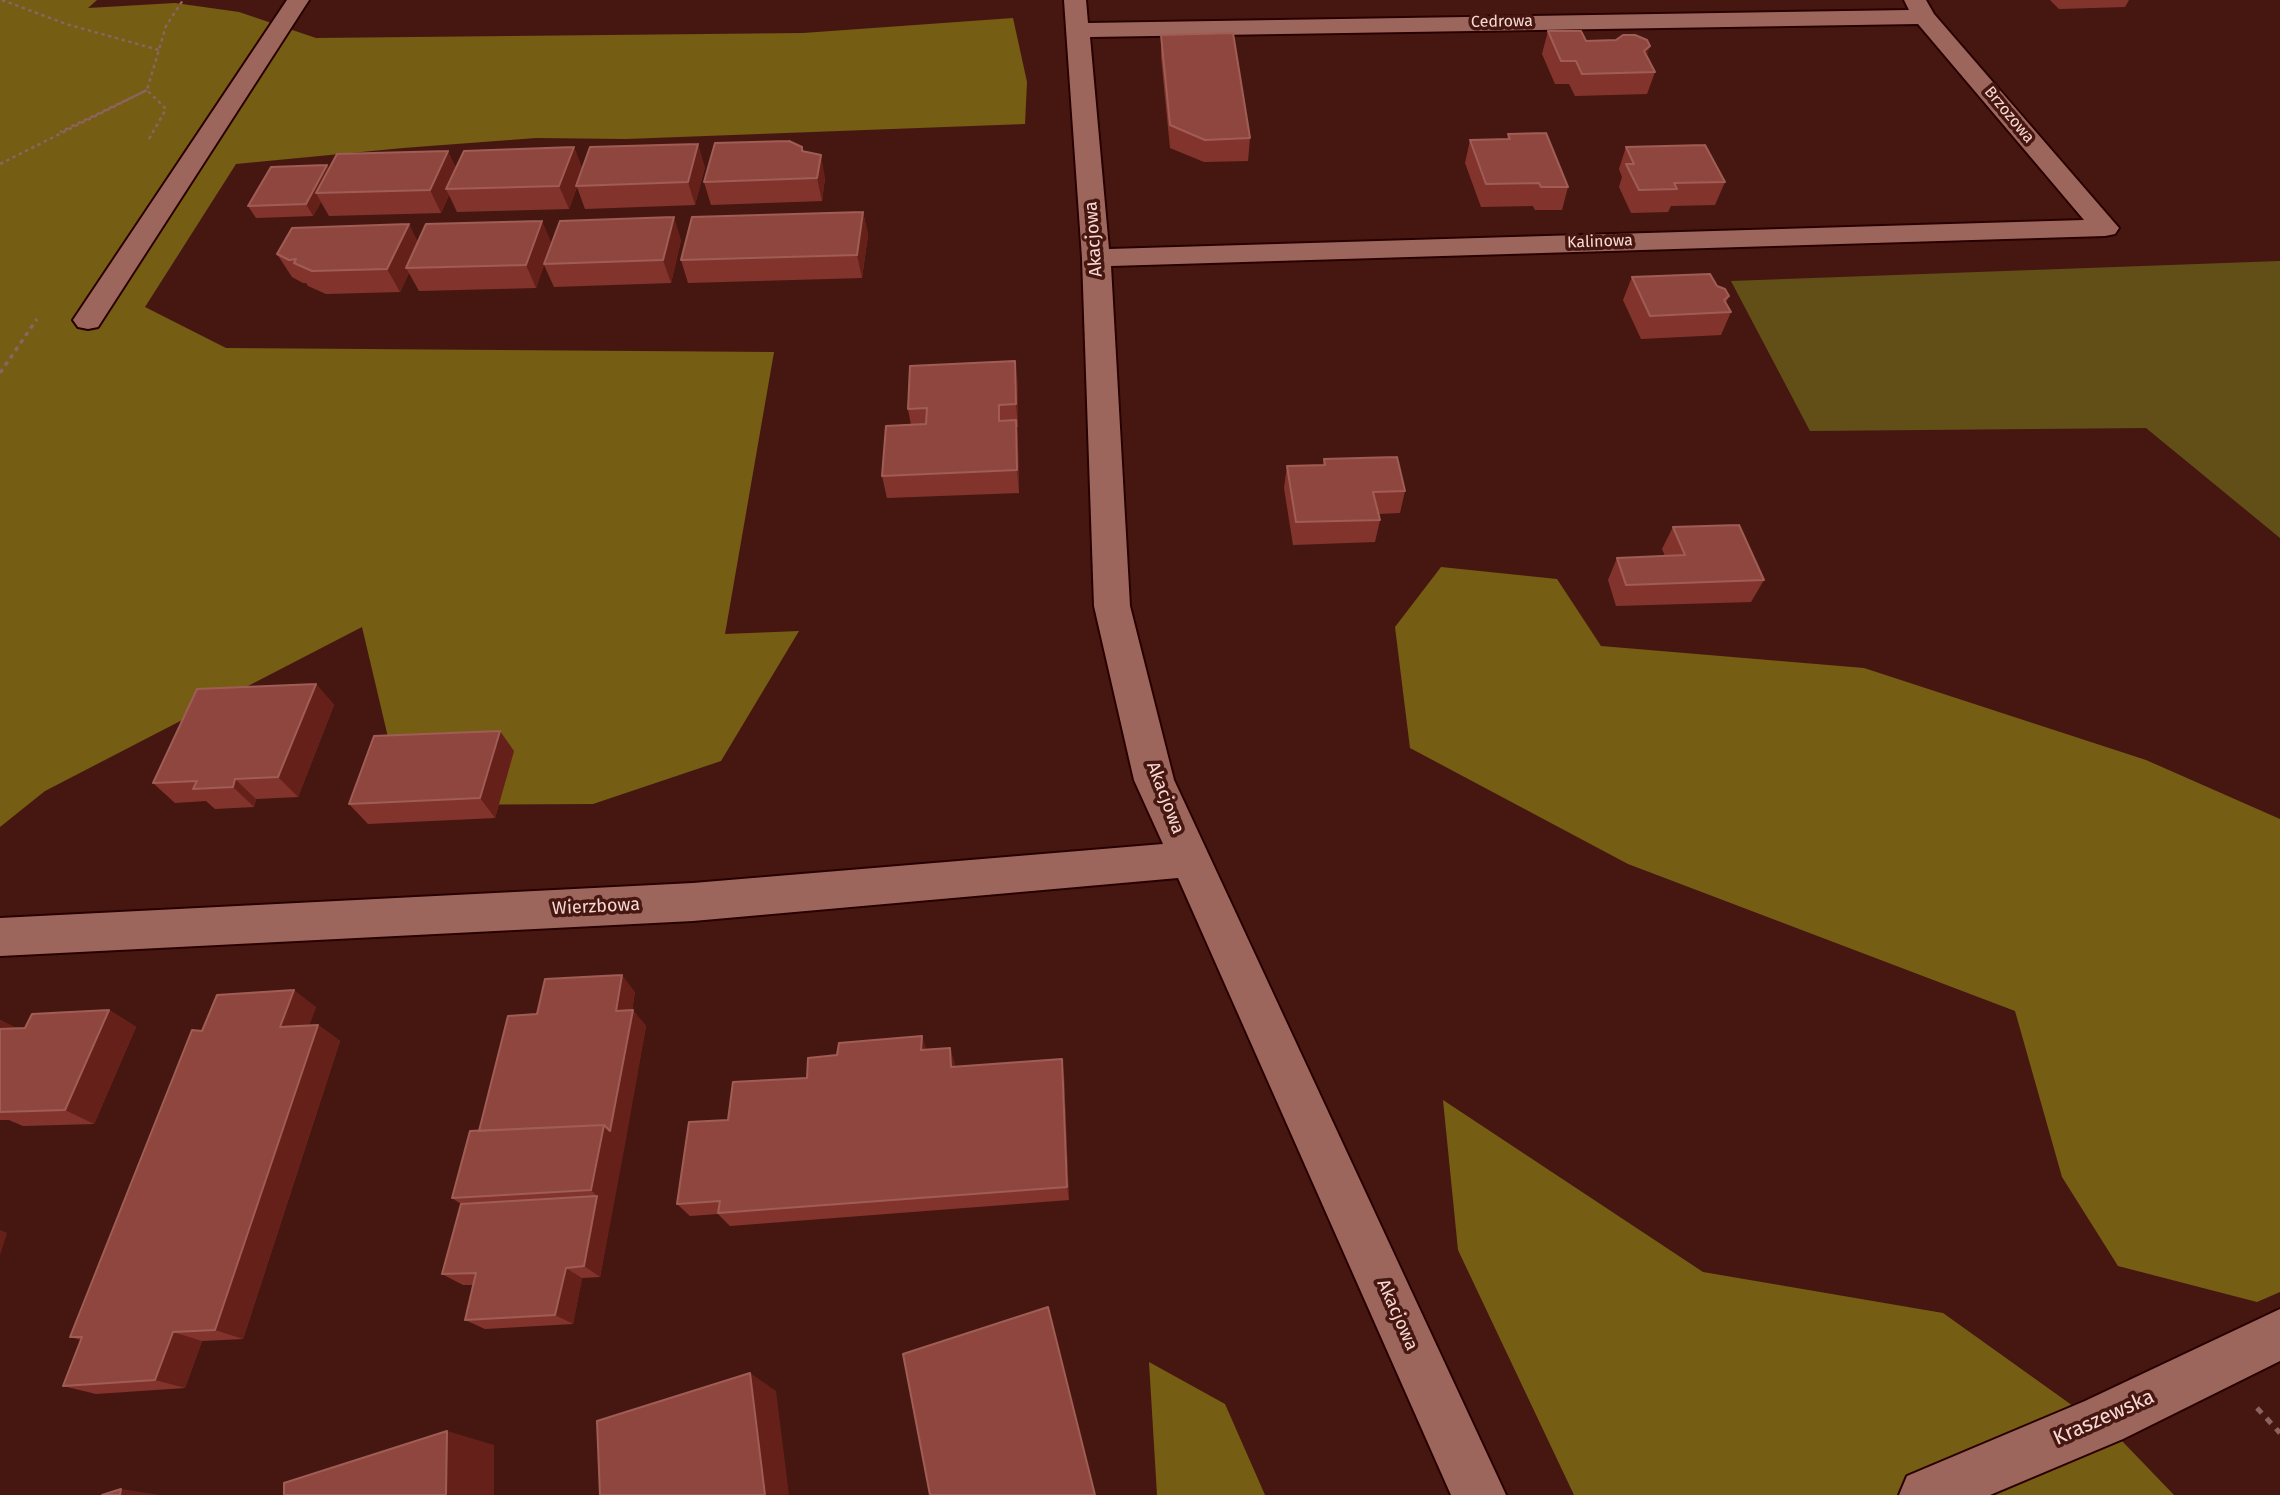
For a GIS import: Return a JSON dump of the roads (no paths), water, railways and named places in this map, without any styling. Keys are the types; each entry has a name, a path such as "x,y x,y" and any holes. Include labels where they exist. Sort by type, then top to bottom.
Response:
{"street":[{"path":"88,320 298,0"},
{"name":"Akacjowa","path":"1075,0 1096,258 1112,606 1154,780 1479,1495"},
{"name":"Cedrowa","path":"1079,30 1920,8"},
{"name":"Brzozowa","path":"1920,8 2105,228"},
{"name":"Kalinowa","path":"1096,258 2105,228"},
{"name":"Wierzbowa","path":"0,937 693,902 1190,859"},
{"name":"Kraszewska","path":"1926,1495 2104,1420 2280,1335"}]}
